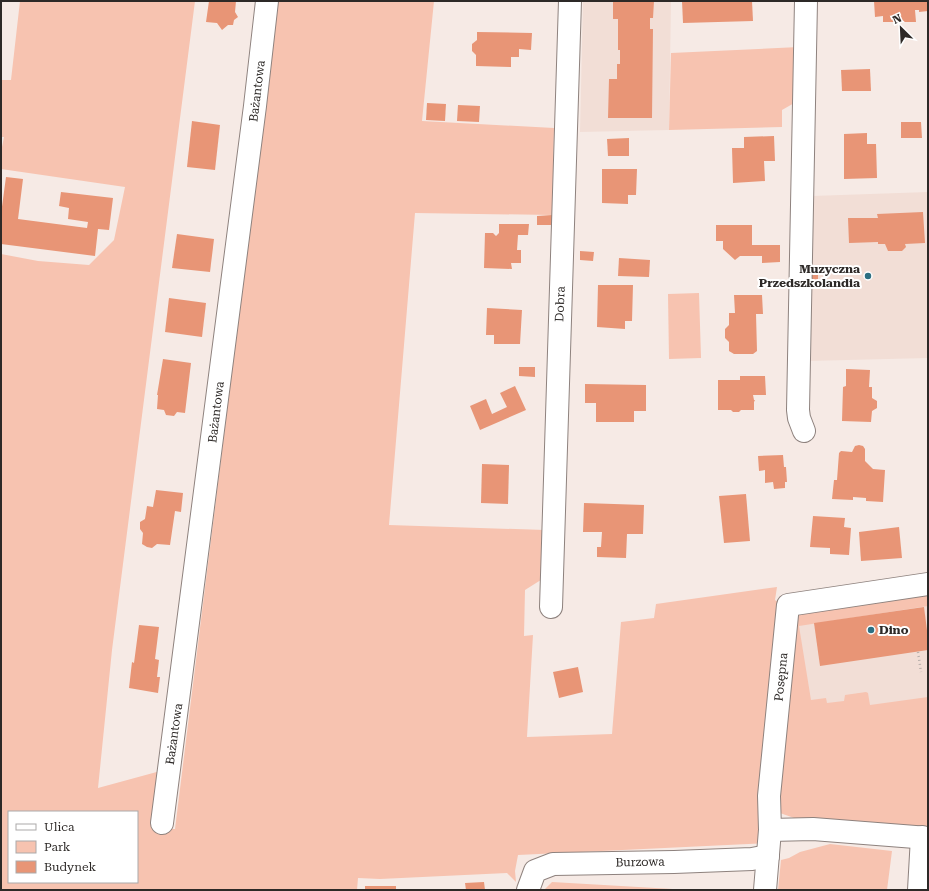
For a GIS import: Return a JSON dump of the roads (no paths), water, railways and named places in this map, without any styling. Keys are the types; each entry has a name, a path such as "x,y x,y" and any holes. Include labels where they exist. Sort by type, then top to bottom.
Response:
{"street":[{"name":"Bażantowa","path":"162,823 255,106 267,1"},
{"name":"Dobra","path":"550,607 570,1"},
{"path":"804,431 799,418 798,410 806,1"},
{"name":"Posępna","path":"765,890 770,830 769,796 788,605 928,584"},
{"path":"770,830 813,829 925,837 919,890"},
{"name":"Burzowa","path":"528,890 534,871 553,864 697,861 768,856"}],"place":[{"name":"Muzyczna Przedszkolandia","path":"868,276"},
{"name":"Dino","path":"871,630"}]}
